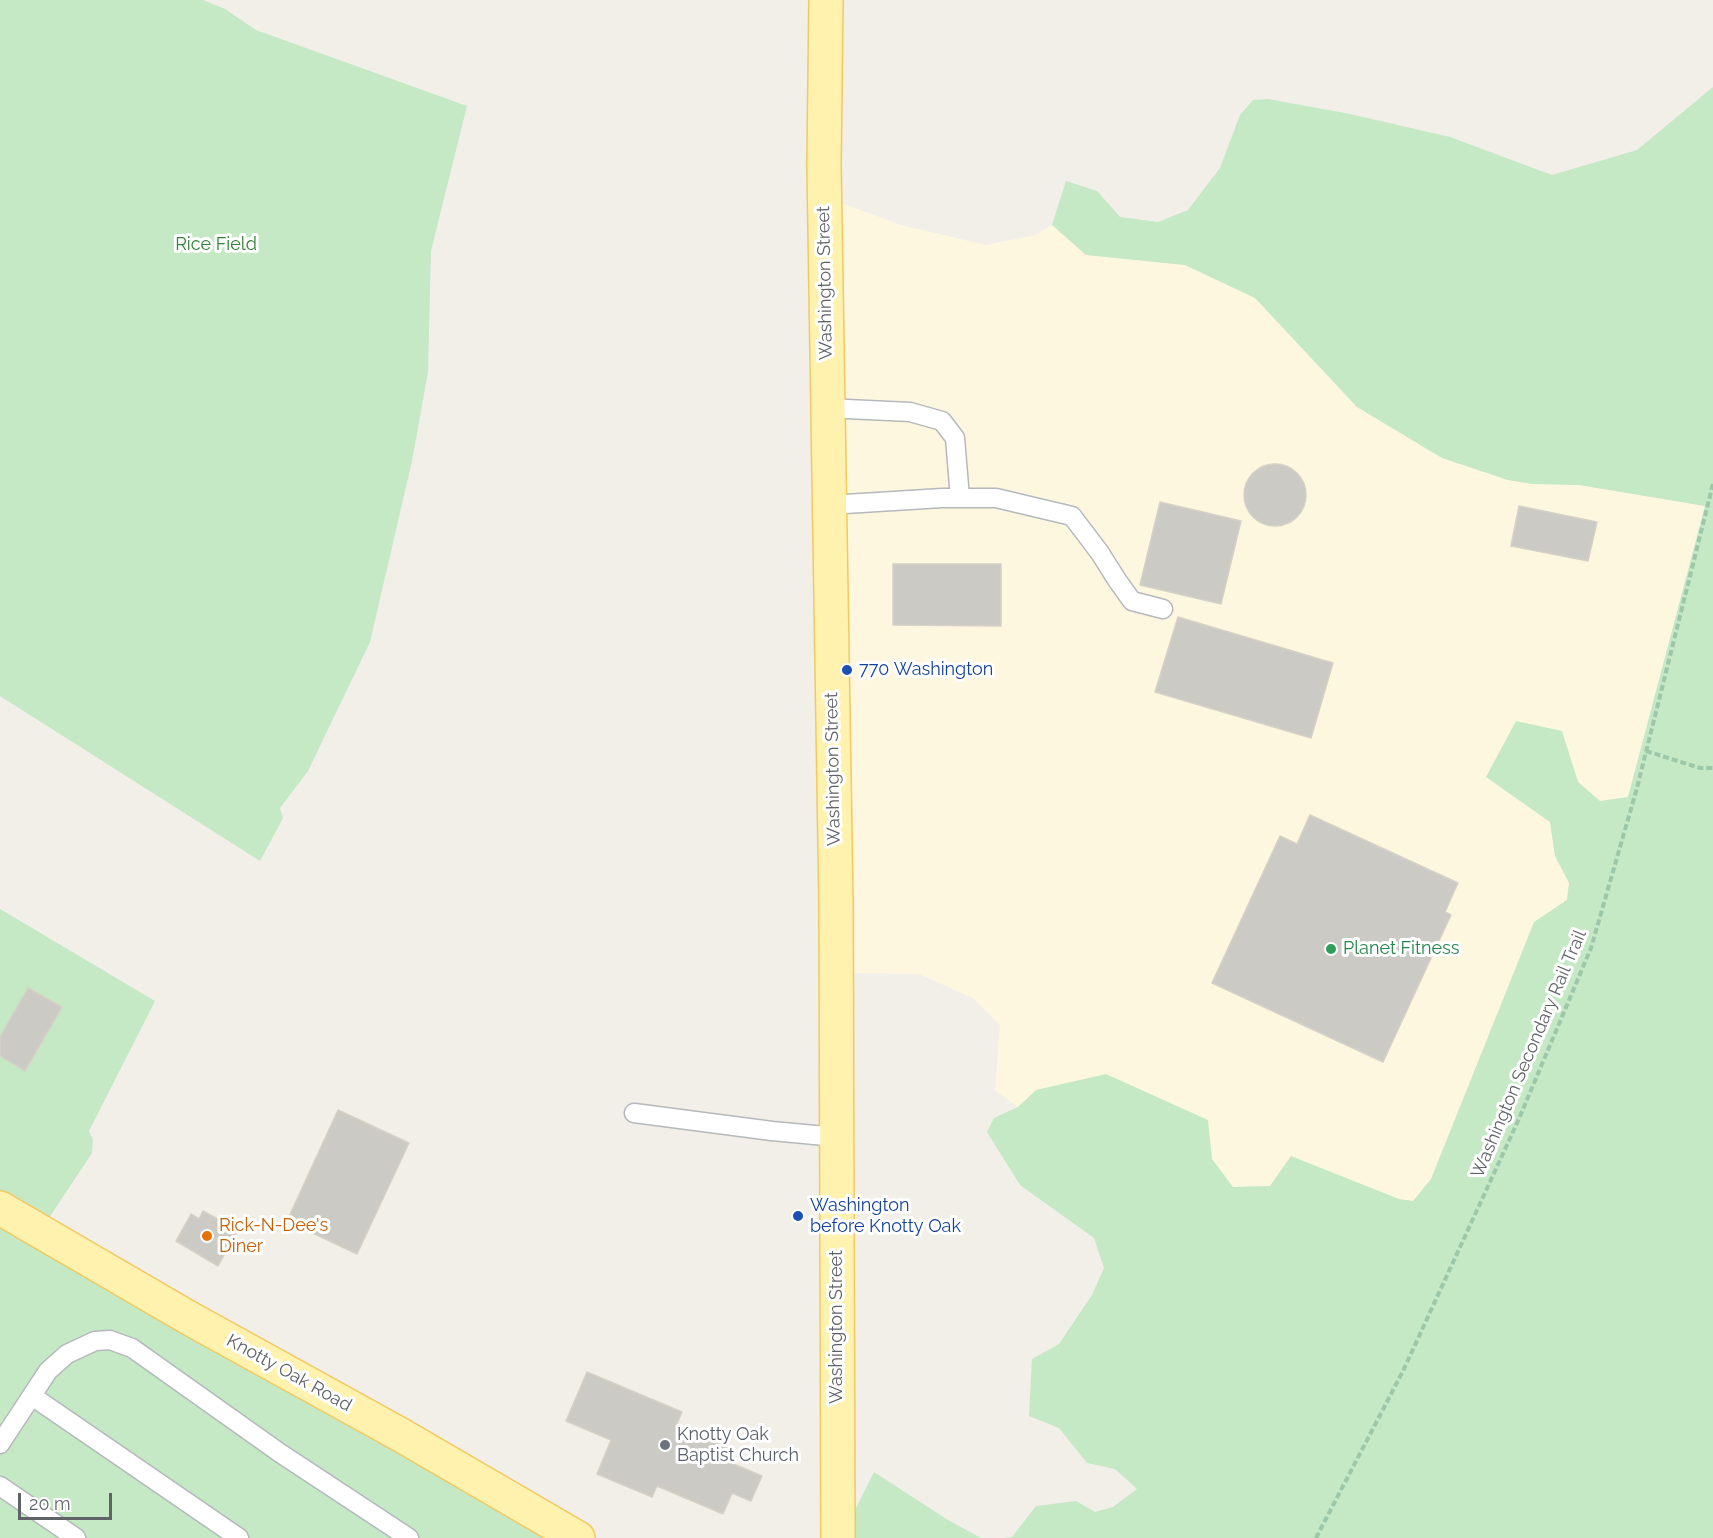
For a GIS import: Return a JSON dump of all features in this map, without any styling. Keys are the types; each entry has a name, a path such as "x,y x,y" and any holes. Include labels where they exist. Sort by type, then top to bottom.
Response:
{"main road":[{"name":"Washington Street","path":"826,0 824,165 826,408 835,838 838,1538"},
{"name":"Knotty Oak Road","path":"0,1208 189,1318 401,1435 578,1538"}],"lane":[{"path":"826,408 910,412 942,421 955,438 960,498"},
{"path":"829,505 996,498 1072,516 1101,553 1116,580 1132,601 1163,609"},
{"path":"634,1113 836,1137"},
{"path":"0,1444 48,1371 67,1354 82,1345 110,1340 132,1348 280,1453 409,1538"},
{"path":"32,1396 239,1538"},
{"path":"0,1486 76,1538"}],"path":[{"name":"Washington Secondary Rail Trail","path":"1316,1538 1403,1371 1518,1121 1591,948 1646,752 1713,484"},
{"path":"1646,752 1700,768 1713,768"}],"shaded area":[{"path":"836,201 901,225 986,245 1036,235 1052,225 1086,255 1185,265 1255,298 1357,407 1442,458 1508,480 1532,484 1579,485 1705,506 1628,797 1600,801 1578,782 1562,731 1487,778 1550,822 1555,856 1569,883 1567,900 1534,923 1431,1179 1413,1201 1270,1186 1233,1187 1212,1159 1207,1120 1036,1090 1018,1107 995,1090 1000,1025 973,998 919,974 839,973"}],"green space":[{"name":"Rice Field","path":"0,0 203,0 225,9 256,30 467,106 431,251 428,372 412,461 370,642 308,771 280,808 283,818 260,861 0,696"},
{"path":"1713,87 1713,1538 1004,1538 1012,1537 1036,1506 1076,1501 1095,1512 1113,1507 1137,1489 1115,1469 1087,1463 1059,1428 1029,1416 1032,1359 1059,1344 1092,1295 1104,1268 1094,1238 1020,1185 987,1132 994,1118 1018,1107 1036,1090 1106,1074 1208,1120 1212,1159 1233,1187 1270,1186 1291,1156 1399,1199 1413,1201 1431,1179 1534,922 1567,900 1569,883 1555,856 1550,822 1486,777 1516,721 1562,731 1578,782 1600,801 1628,797 1705,506 1579,485 1532,484 1508,480 1442,458 1357,407 1255,298 1185,265 1086,255 1052,225 1066,181 1097,191 1120,217 1158,222 1188,210 1220,168 1240,115 1253,100 1268,99 1350,114 1450,137 1552,175 1637,150"},
{"path":"0,909 155,1001 89,1131 93,1140 92,1153 41,1230 594,1538 0,1538"},
{"path":"874,1472 948,1520 981,1538 841,1538"}],"building":[{"path":"1269,464 1281,464 1297,473 1304,483 1306,495 1304,507 1297,517 1281,526 1269,526 1258,521 1249,512 1244,501 1244,489 1249,478 1258,469"},
{"path":"1160,502 1241,521 1221,604 1140,585"},
{"path":"1519,506 1597,522 1588,561 1511,546"},
{"path":"893,564 1001,564 1001,626 893,625"},
{"path":"1178,617 1333,663 1311,738 1155,692"},
{"name":"Planet Fitness","path":"1310,815 1458,883 1445,912 1451,915 1383,1062 1212,983 1280,836 1297,844"},
{"path":"28,988 62,1007 25,1071 0,1056 0,1037"},
{"path":"338,1110 409,1143 357,1254 287,1221"},
{"name":"Rick-N-Dee's Diner","path":"203,1211 238,1230 218,1266 176,1241 191,1214 199,1219"},
{"name":"Knotty Oak Baptist Church","path":"587,1372 682,1412 676,1426 734,1451 729,1462 762,1476 751,1501 732,1493 723,1514 657,1486 652,1497 597,1474 611,1440 566,1421"}],"place":[{"name":"770 Washington","path":"847,670"},
{"name":"Planet Fitness","path":"1331,949"},
{"name":"Washington before Knotty Oak","path":"798,1216"},
{"name":"Rick-N-Dee's Diner","path":"207,1236"},
{"name":"Knotty Oak Baptist Church","path":"665,1445"}]}
